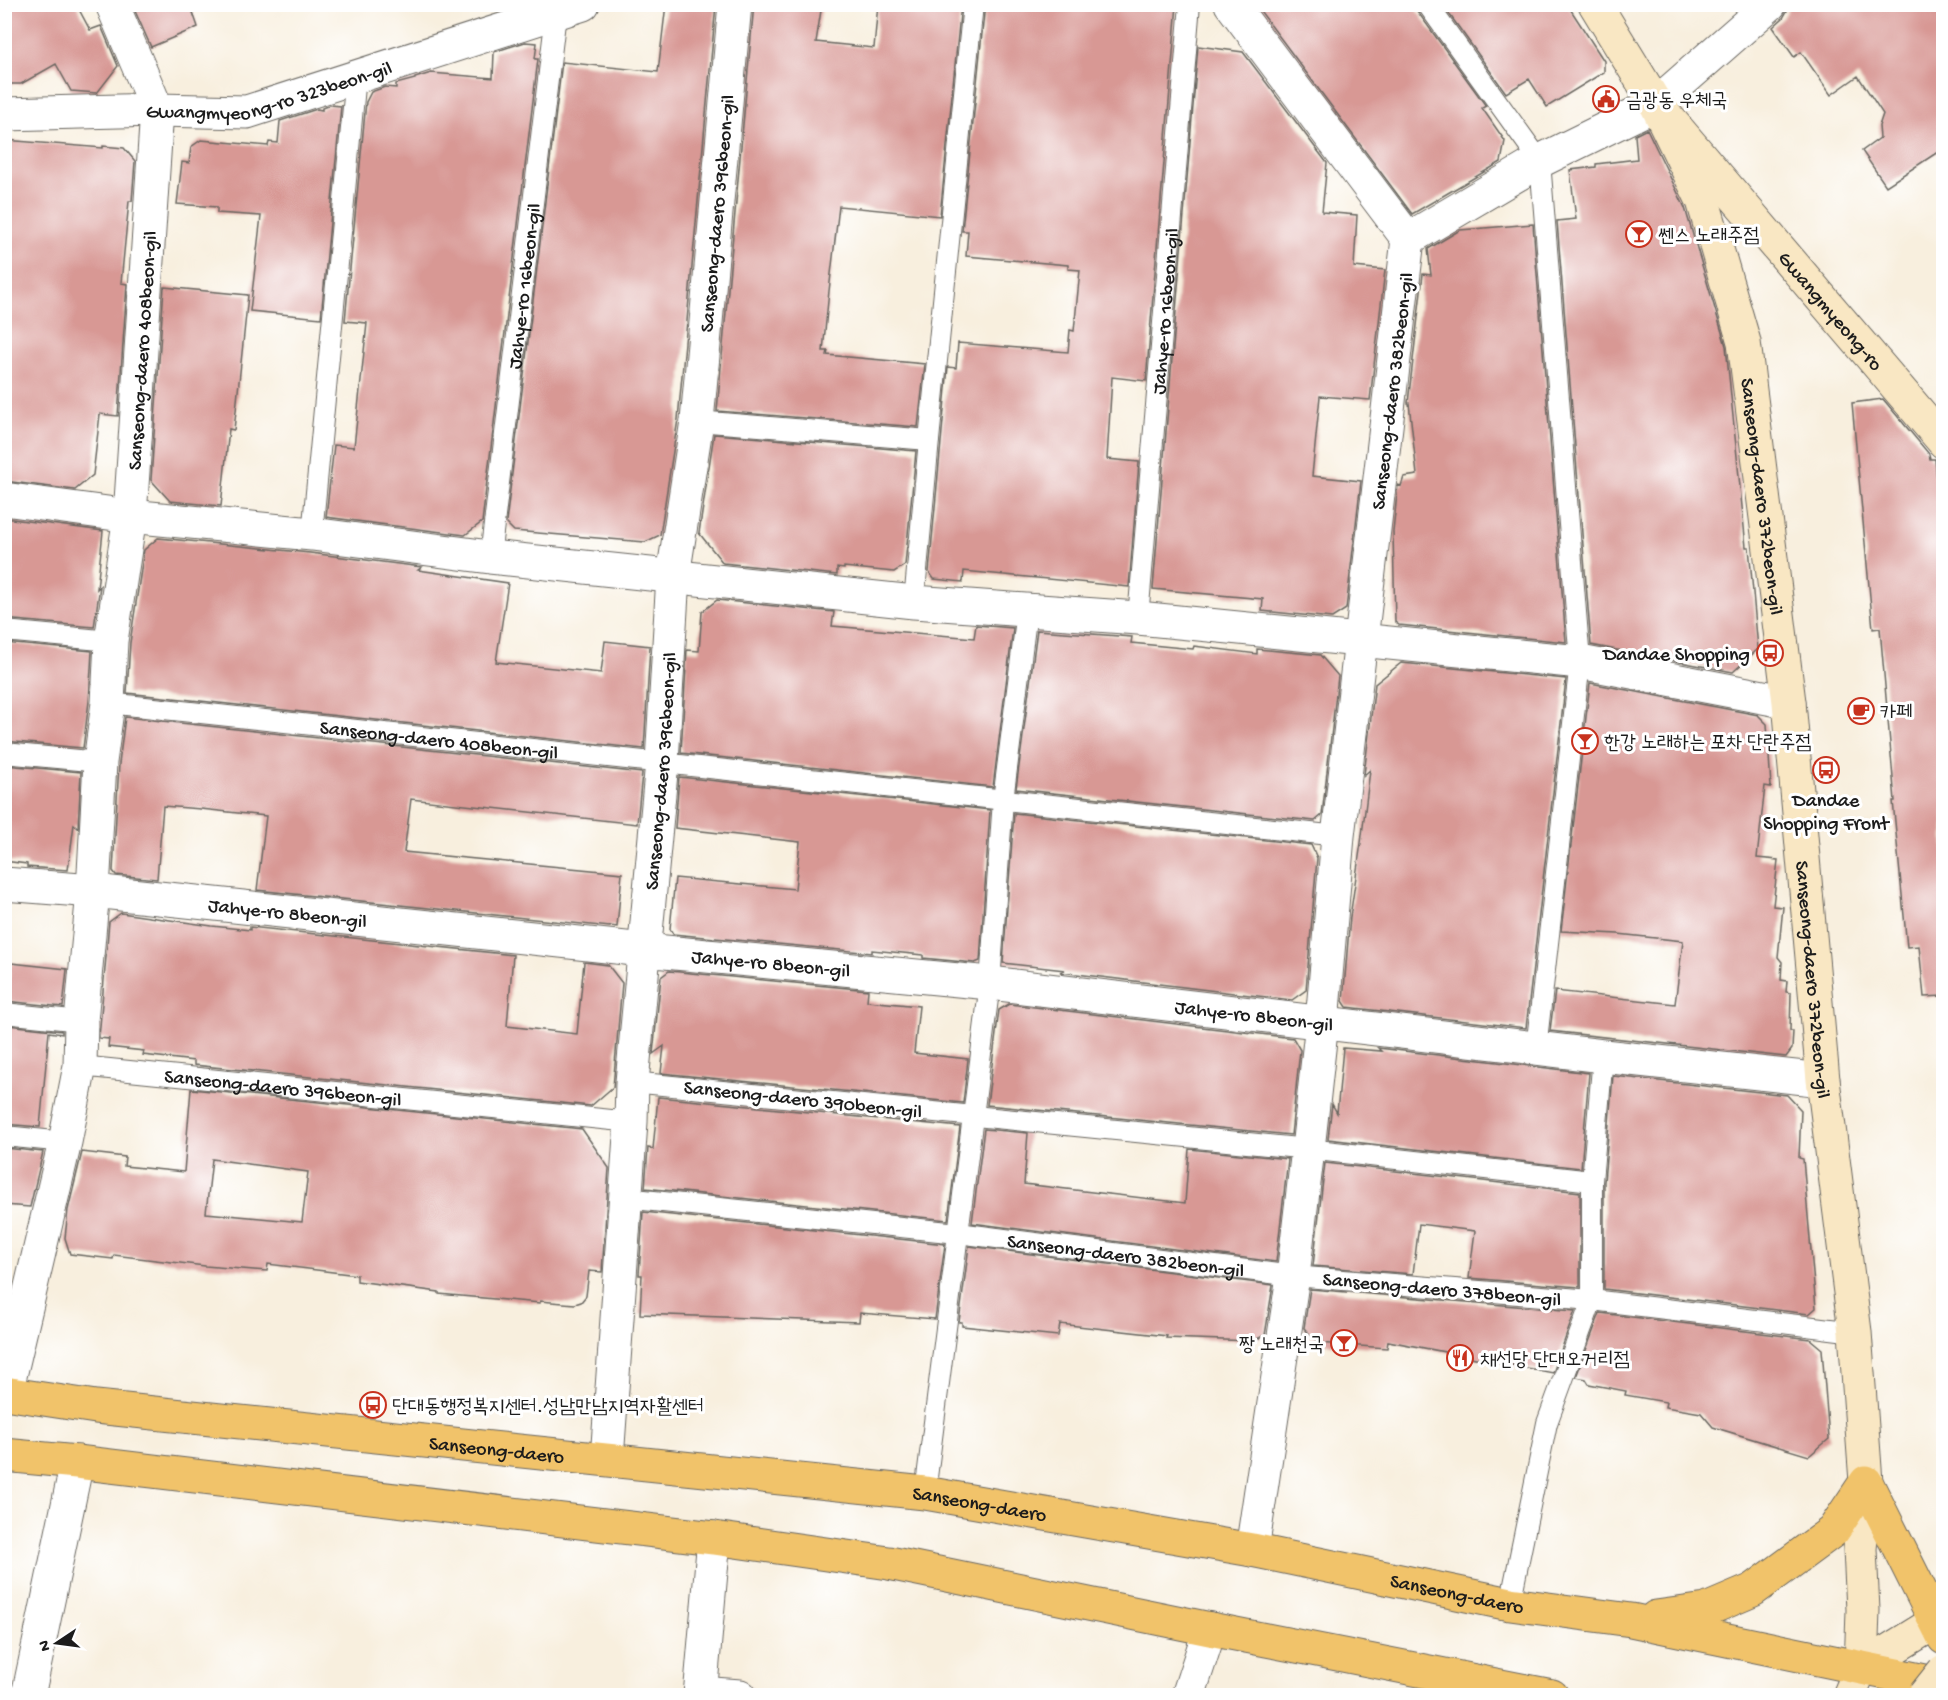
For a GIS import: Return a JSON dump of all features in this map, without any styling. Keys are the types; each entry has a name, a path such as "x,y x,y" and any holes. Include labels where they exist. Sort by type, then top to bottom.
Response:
{"main road":[{"name":"Sanseong-daero","path":"5,1393 96,1407 925,1493 1252,1550 1510,1604 1631,1620 1855,1682 1944,1685"},
{"path":"4,1455 714,1538 889,1563 1210,1629 1552,1695"},
{"path":"1631,1620 1706,1610 1753,1590 1833,1531 1866,1482 1941,1624"}],"street":[{"name":"Sanseong-daero 408beon-gil","path":"5,1393 65,1142 80,1066 81,1021 93,891 100,762 108,703 111,641 130,516 157,110 112,4"},
{"name":"Sanseong-daero 396beon-gil","path":"607,1459 632,1082 662,762 674,576 697,421 735,4"},
{"path":"1231,4 1408,239 1540,161 1656,104 1770,4"},
{"name":"Gwangmyeong-ro","path":"1595,4 1656,104 1944,442"},
{"name":"Gwangmyeong-ro 323beon-gil","path":"4,114 157,110 247,112 546,12"},
{"name":"Sanseong-daero 372beon-gil","path":"1656,104 1702,201 1744,342 1789,702 1823,1080 1856,1332 1866,1482 1860,1549 1863,1610 1855,1682"},
{"name":"Sanseong-daero 382beon-gil","path":"1252,1550 1293,1276 1322,1022 1338,836 1408,239"},
{"path":"4,499 130,516 312,534 490,557 914,602 1138,618 1580,662 1789,702"},
{"name":"Jahye-ro 8beon-gil","path":"4,884 93,891 644,950 990,983 1536,1049 1823,1080"},
{"path":"28,1695 77,1462"},
{"path":"714,1538 700,1694 740,1695"},
{"path":"1855,1682 1941,1624"},
{"path":"1188,1695 1210,1629"},
{"path":"1923,1695 1944,1671"}],"lane":[{"path":"914,602 928,440 973,4"},
{"name":"Jahye-ro 16beon-gil","path":"1138,618 1190,4"},
{"path":"1427,4 1540,161 1580,662 1536,1049"},
{"name":"Jahye-ro 16beon-gil","path":"490,557 546,12"},
{"path":"312,534 356,76"},
{"path":"697,421 928,440"},
{"path":"925,1493 990,983 1004,800 1027,611"},
{"path":"4,632 111,641"},
{"name":"Sanseong-daero 408beon-gil","path":"108,703 662,762"},
{"path":"4,753 100,762"},
{"path":"662,762 1338,836"},
{"path":"4,1013 81,1021"},
{"name":"Sanseong-daero 378beon-gil","path":"1510,1604 1547,1423 1592,1300 1592,1181 1603,1056"},
{"name":"Sanseong-daero 396beon-gil","path":"80,1066 631,1122"},
{"name":"Sanseong-daero 390beon-gil","path":"632,1082 974,1115"},
{"path":"974,1115 1592,1181"},
{"path":"4,1136 65,1142"},
{"path":"625,1198 958,1233"},
{"name":"Sanseong-daero 382beon-gil","path":"958,1233 1293,1276"},
{"name":"Sanseong-daero 378beon-gil","path":"1293,1276 1592,1300"},
{"path":"1592,1300 1856,1332"}],"building":[{"path":"4,4 76,4 90,30 101,26 118,66 97,93 71,91 56,64 21,84 4,84"},
{"path":"151,4 190,4 198,27 151,47 135,11"},
{"path":"666,4 716,4 678,419 660,535 645,542 514,531 506,523 562,62 658,72"},
{"path":"754,4 822,4 816,42 874,48 878,4 961,4 940,216 839,206 829,291 823,351 828,351 827,355 925,364 918,427 717,411"},
{"path":"985,4 1177,4 1146,381 1112,377 1107,459 1139,462 1129,587 964,571 963,582 934,579 929,572 948,367 956,368 958,343 1068,352 1070,330 1074,331 1080,270 1068,269 1068,265 966,256 968,231 962,231"},
{"path":"1255,4 1415,4 1417,11 1486,106 1482,108 1505,141 1501,162 1412,214"},
{"path":"1442,4 1567,4 1604,61 1604,72 1547,107 1529,79 1506,93"},
{"path":"1788,4 1944,4 1944,148 1886,186 1862,151 1880,138 1879,126 1883,114 1858,76 1831,95 1801,52 1794,57 1773,27 1783,18"},
{"path":"525,42 537,43 535,59 538,59 482,522 465,535 326,517 334,445 354,447 367,323 345,321 366,102 371,92 385,87 396,88 396,84 431,73 493,78 494,52"},
{"path":"1198,46 1243,52 1327,163 1322,212 1357,215 1354,267 1385,270 1370,400 1320,396 1312,476 1361,481 1346,609 1332,618 1262,611 1263,599 1153,589"},
{"path":"330,105 341,106 321,318 250,311 261,216 217,213 217,207 177,204 182,162 189,163 191,147 201,140 268,146 269,142 278,143 280,121 317,109 322,110"},
{"path":"1647,129 1685,208 1726,346 1758,649 1733,672 1591,645 1557,221 1576,219 1570,170 1637,159 1635,135"},
{"path":"4,140 124,148 135,161 121,283 127,284 118,416 100,414 93,475 75,490 4,481"},
{"path":"1533,224 1566,642 1399,625 1395,622 1393,532 1398,485 1401,486 1404,477 1417,475 1408,403 1423,274 1431,275 1428,249 1460,230"},
{"path":"164,287 248,295 234,430 229,429 221,506 170,501 151,480"},
{"path":"1883,399 1929,454 1930,459 1935,459 1944,555 1944,996 1924,997 1919,946 1907,947 1880,628 1873,629 1852,403"},
{"path":"714,434 916,451 905,565 894,572 837,568 837,575 723,563 699,533"},
{"path":"4,518 103,531 97,589 100,586 94,627 4,619"},
{"path":"158,538 422,567 418,570 508,583 496,662 601,673 605,641 650,646 644,749 127,693 130,643 144,550"},
{"path":"717,600 834,612 832,626 974,638 976,625 1013,628 993,787 681,753 687,650 699,651 702,612"},
{"path":"1037,630 1132,637 1131,643 1193,649 1194,646 1257,654 1257,649 1320,655 1338,676 1322,815 1315,821 1016,789"},
{"path":"4,643 92,651 83,748 4,741"},
{"path":"1401,663 1566,679 1526,1028 1347,1007 1343,1001 1350,917 1370,770 1364,775 1375,684"},
{"path":"1590,683 1758,715 1767,724 1771,787 1765,786 1757,858 1778,860 1773,906 1783,907 1778,957 1782,962 1781,980 1787,981 1786,992 1791,993 1790,1031 1793,1031 1792,1049 1786,1057 1550,1031 1555,991 1675,1004 1683,941 1561,931"},
{"path":"125,717 642,773 637,824 411,799 404,852 622,873 617,927 257,890 266,816 201,809 163,806 157,879 116,875 113,871 119,764"},
{"path":"4,765 81,772 78,828 74,824 68,870 27,867 27,864 4,861"},
{"path":"679,777 990,810 980,961 975,963 872,950 872,953 673,934 670,929 675,878 795,889 800,842 675,828"},
{"path":"1014,813 1311,845 1317,858 1306,990 1292,1000 1003,963"},
{"path":"121,913 212,926 250,930 250,927 513,955 507,1026 577,1034 584,962 608,965 622,983 613,1087 591,1106 194,1065 194,1061 143,1055 144,1051 108,1047 109,1039 99,1038 109,922"},
{"path":"11,963 67,969 63,1007 6,1001"},
{"path":"669,971 868,990 867,1001 919,1006 914,1053 968,1059 963,1103 661,1073 664,1046 653,1054 661,977"},
{"path":"1009,1004 1293,1038 1300,1050 1291,1135 987,1105 999,1010"},
{"path":"7,1025 62,1031 62,1034 49,1032 40,1127 4,1124 4,1054"},
{"path":"1343,1048 1381,1051 1378,1048 1589,1073 1581,1168 1328,1139 1332,1104 1337,1113"},
{"path":"1613,1076 1787,1095 1801,1110 1799,1158 1803,1159 1816,1308 1809,1314 1604,1289 1604,1182"},
{"path":"191,1089 582,1129 609,1168 602,1272 589,1271 586,1296 581,1302 575,1304 540,1301 540,1303 439,1294 439,1292 357,1281 357,1275 268,1264 267,1271 114,1255 113,1259 70,1254 65,1238 68,1210 82,1152 125,1157 124,1166 184,1172","holes":["212,1159 308,1172 302,1222 206,1213"]},
{"path":"658,1097 960,1127 948,1220 645,1188 648,1148 653,1149"},
{"path":"984,1129 1028,1133 1024,1184 1185,1203 1189,1149 1288,1159 1276,1262 972,1223"},
{"path":"4,1148 43,1152 30,1207 4,1205"},
{"path":"1325,1163 1580,1192 1580,1287 1469,1278 1475,1231 1419,1224 1413,1274 1313,1266"},
{"path":"643,1212 945,1244 935,1319 860,1313 859,1322 640,1314 642,1275 639,1275"},
{"path":"969,1246 1273,1285 1265,1335 1253,1341 1166,1338 1167,1336 1060,1324 1058,1336 962,1326 962,1322 959,1322"},
{"path":"1310,1289 1575,1311 1553,1373 1388,1341 1387,1348 1318,1343 1304,1328"},
{"path":"1600,1313 1810,1339 1822,1349 1829,1439 1809,1456 1713,1427 1701,1413 1665,1407 1666,1402 1625,1395 1626,1391 1589,1384 1586,1379 1576,1377"}],"place":[{"name":"금광동 우체국","path":"1606,99"},
{"name":"쎈스 노래주점","path":"1639,234"},
{"name":"Dandae Shopping","path":"1770,653"},
{"name":"카페","path":"1861,711"},
{"name":"한강 노래하는 포차 단란주점","path":"1585,741"},
{"name":"Dandae Shopping Front","path":"1826,770"},
{"name":"짱 노래천국","path":"1344,1343"},
{"name":"채선당 단대오거리점","path":"1460,1358"},
{"name":"단대동행정복지센터.성남만남지역자활센터","path":"373,1405"}]}
